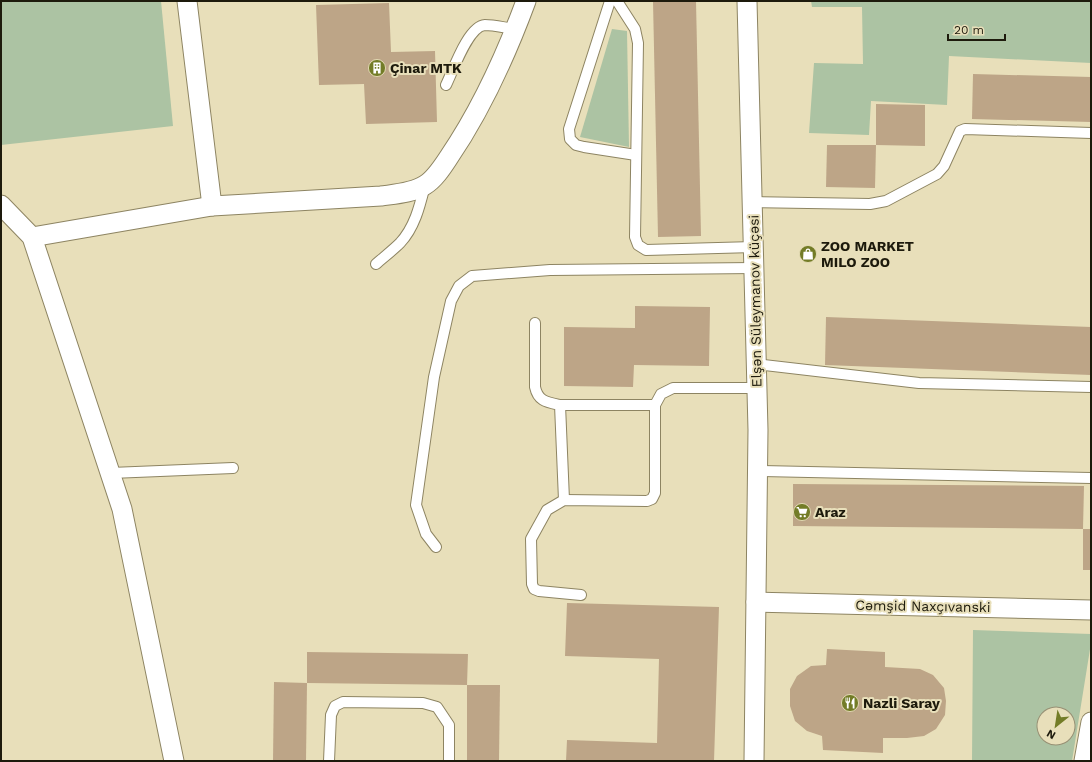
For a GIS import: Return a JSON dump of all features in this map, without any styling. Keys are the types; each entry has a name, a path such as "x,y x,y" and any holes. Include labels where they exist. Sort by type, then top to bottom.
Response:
{"street":[{"path":"186,1 212,206"},
{"path":"32,237 212,206 381,196 406,192 425,185 441,169 459,142 496,72 526,1"},
{"name":"Elşən Süleymanov küçəsi","path":"747,1 755,268 758,471 754,761"},
{"path":"1,205 32,237 111,473 122,509 174,761"},
{"name":"Cəmşid Naxçıvanski","path":"756,602 1091,610"},
{"path":"1084,761 1091,722"}],"lane":[{"path":"610,1 569,129 570,138 576,145 584,148 636,155"},
{"path":"618,1 635,29 638,43 635,237 638,245 646,250 754,247"},
{"path":"446,85 469,37 475,28 484,25 515,30"},
{"path":"752,202 870,204 886,201 937,174 944,166 960,132 965,129 1091,134"},
{"path":"376,264 401,242 410,229 419,209 425,185"},
{"path":"436,547 426,534 416,505 434,377 451,301 459,286 472,276 550,270 755,268"},
{"path":"535,323 535,387 537,395 542,401 560,405 655,405"},
{"path":"756,364 919,383 1091,387"},
{"path":"581,594 539,591 534,589 532,584 531,539 547,510 564,500 647,501 652,499 655,493 655,405 661,394 673,388 757,388"},
{"path":"560,405 564,500"},
{"path":"111,473 233,468"},
{"path":"758,471 1091,478"},
{"path":"329,761 331,715 335,706 343,702 350,702 423,703 437,707 449,725 449,761"}],"green space":[{"path":"1,1 161,1 173,126 1,145"},
{"path":"811,1 1091,1 1091,63 949,56 947,105 871,101 869,135 809,133 814,63 863,64 862,7 812,7"},
{"path":"612,29 627,31 629,147 580,137"},
{"path":"973,630 1091,634 1091,643 1076,736 1076,706 1036,706 1036,746 1074,746 1072,761 972,761"}],"building":[{"path":"653,1 696,1 701,236 658,237"},
{"name":"Çinar MTK","path":"389,3 391,52 435,51 437,122 366,124 364,84 319,85 316,5"},
{"path":"973,74 1091,77 1091,122 972,119"},
{"path":"876,104 925,105 925,146 876,145"},
{"path":"827,145 876,145 875,188 826,187"},
{"path":"635,306 710,307 709,366 634,365 633,387 564,386 564,327 635,328"},
{"path":"826,317 1091,327 1091,375 825,365"},
{"path":"793,484 1084,486 1083,529 793,526"},
{"path":"1083,529 1091,529 1091,570 1083,570"},
{"path":"567,603 719,607 714,761 566,761 567,740 657,743 659,659 565,656"},
{"path":"827,649 885,652 885,667 920,669 933,675 944,688 946,701 945,715 936,729 924,736 883,738 883,753 823,750 822,736 807,731 795,721 790,706 790,689 797,676 811,666 826,665"},
{"path":"307,652 468,654 467,685 307,683"},
{"path":"274,682 307,683 306,761 273,761"},
{"path":"467,685 500,685 499,761 467,761"}],"place":[{"name":"Çinar MTK","path":"377,68"},
{"name":"ZOO MARKET MILO ZOO","path":"808,254"},
{"name":"Araz","path":"802,512"},
{"name":"Nazli Saray","path":"850,703"}]}
